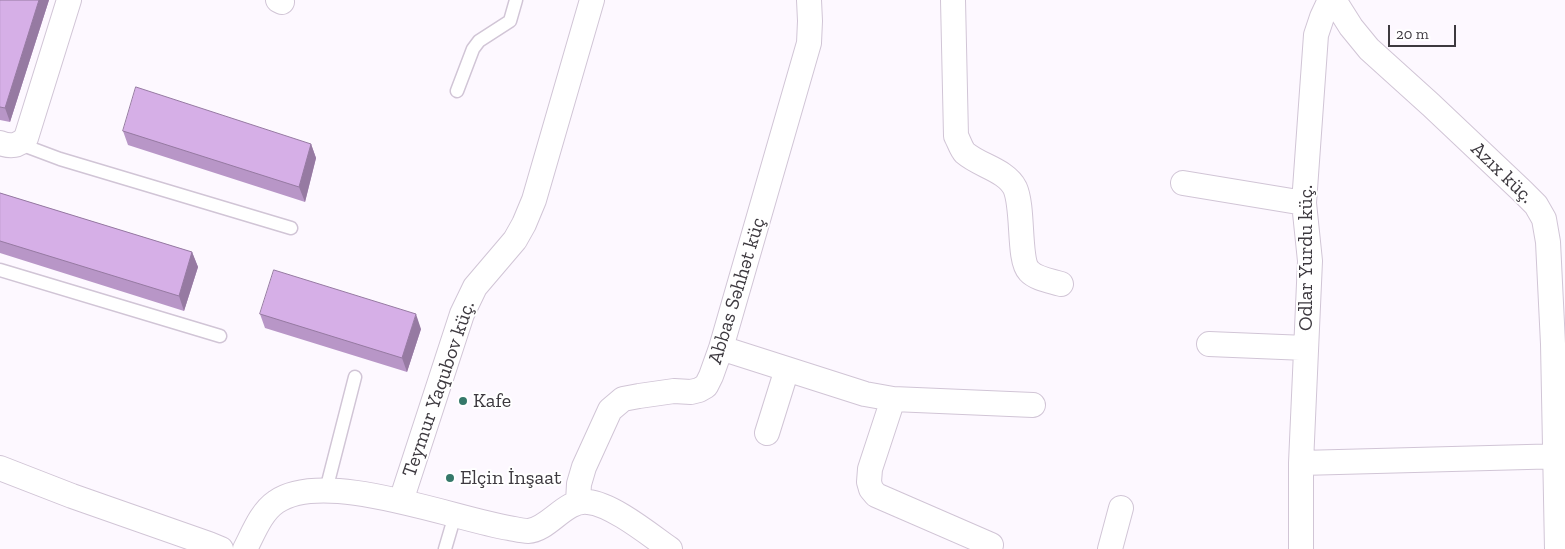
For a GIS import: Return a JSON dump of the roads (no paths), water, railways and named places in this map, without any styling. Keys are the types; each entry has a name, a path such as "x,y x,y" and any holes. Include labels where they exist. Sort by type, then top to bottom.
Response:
{"street":[{"path":"10,143 26,138 32,124 69,0"},
{"name":"Teymur Yaqubov küç.","path":"244,549 262,516 274,503 294,493 326,490 401,501 467,302 475,287 515,240 534,200 591,0"},
{"name":"Abbas Səhhət küç","path":"578,502 579,484 584,466 610,410 623,399 674,391 691,392 706,386 721,348 809,43 809,0"},
{"path":"953,0 956,136 964,152 1006,177 1014,188 1020,205 1024,261 1028,271 1036,276 1061,284"},
{"name":"Odlar Yurdu küç.","path":"1301,549 1301,464 1310,261 1304,203 1316,35 1322,17 1332,0"},
{"name":"Azıx küç.","path":"1332,0 1369,49 1522,191 1536,205 1544,220 1548,242 1560,456 1557,549"},
{"path":"1182,183 1304,203"},
{"path":"1209,344 1306,348"},
{"path":"721,348 865,394 892,399 1033,406"},
{"path":"767,433 787,369"},
{"path":"892,399 870,469 869,482 871,489 876,495 990,545"},
{"path":"1301,464 1560,456"},
{"path":"0,468 72,496 221,549"},
{"path":"401,501 507,528 528,540 541,526 578,502 588,502 603,506 670,549"},
{"path":"1110,549 1121,508"}],"lane":[{"path":"456,91 473,48 479,41 510,21 516,0"},
{"path":"10,143 292,228"},
{"path":"0,270 220,336"},
{"path":"326,490 355,377"},
{"path":"444,549 455,515"}],"place":[{"name":"Kafe","path":"463,401"},
{"name":"Elçin İnşaat","path":"450,478"}]}
